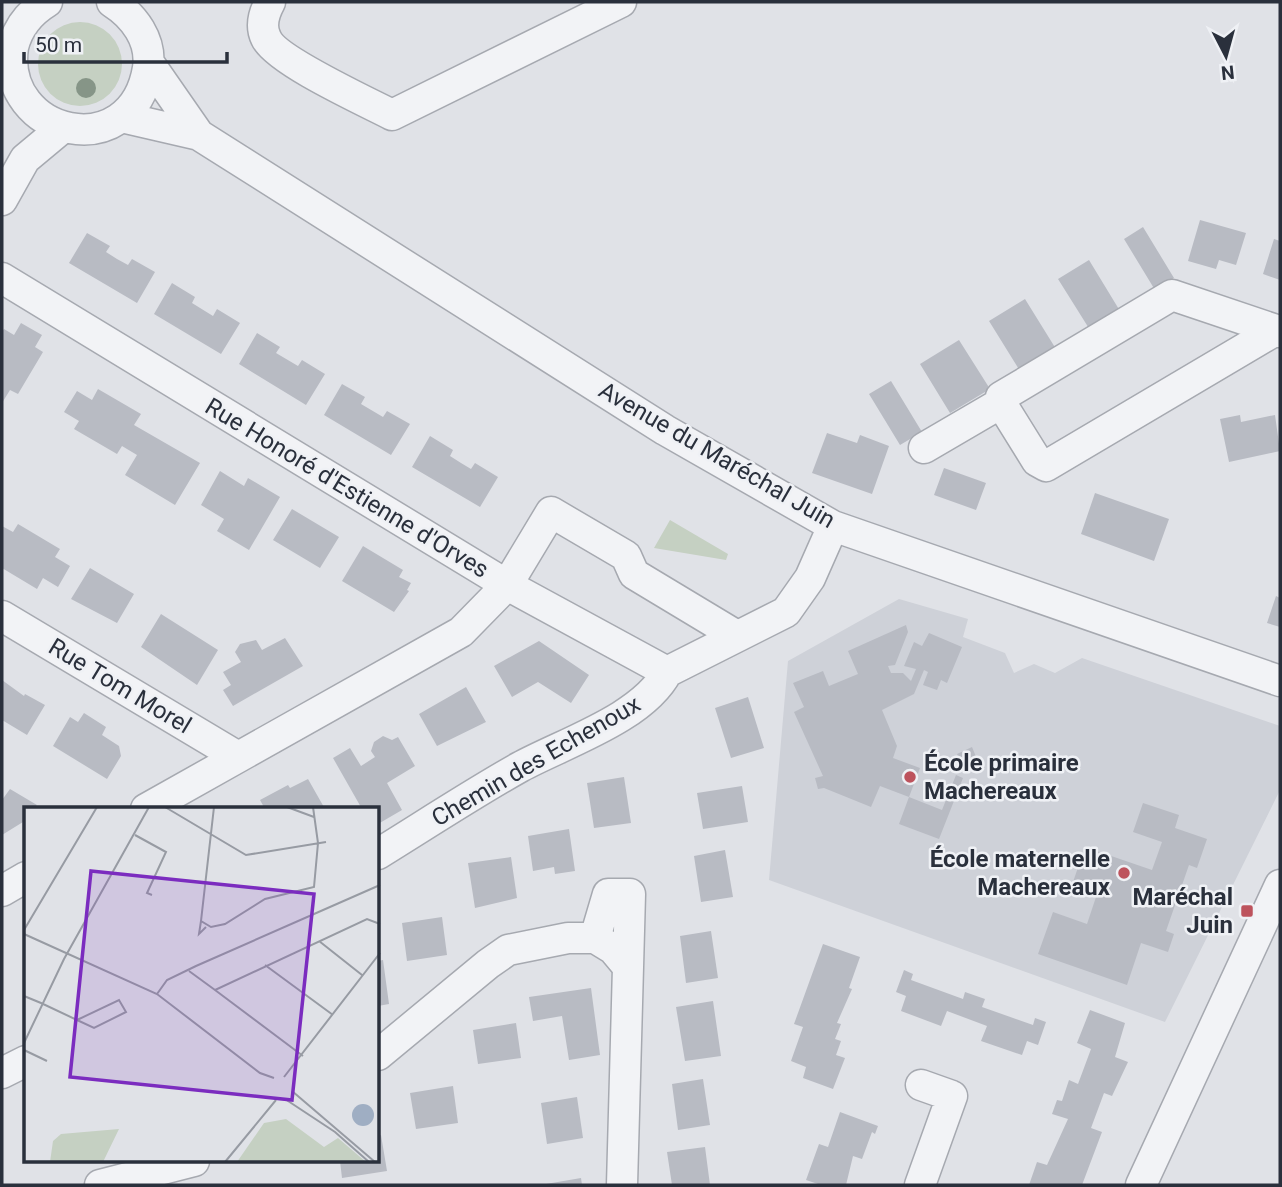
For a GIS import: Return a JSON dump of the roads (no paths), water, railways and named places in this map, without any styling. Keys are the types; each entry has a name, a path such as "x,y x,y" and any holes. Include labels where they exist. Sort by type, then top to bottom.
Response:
{"street":[{"path":"43,2 27,17 6,51 17,92 27,107 42,121 61,129 92,129 121,117 141,93 149,64 141,15 128,13 112,2"},
{"path":"270,2 264,13 263,28 266,41 282,57 392,115 621,2"},
{"name":"Avenue du Maréchal Juin","path":"149,64 199,135"},
{"path":"25,159 27,107"},
{"name":"Avenue du Maréchal Juin","path":"121,117 199,135 665,430 833,526 1280,681"},
{"path":"2,200 25,159 61,129"},
{"name":"Rue Honoré d'Estienne d'Orves","path":"2,278 507,585 461,632 150,807"},
{"path":"1172,295 1278,331 1046,466 1037,461 1001,403 1001,397 1172,295"},
{"path":"924,448 1001,403"},
{"path":"667,672 507,585 551,512 626,556 634,574 737,636"},
{"name":"Chemin des Echenoux","path":"380,853 520,768 632,709 659,687 667,672 786,612 810,578 833,526"},
{"name":"Rue Tom Morel","path":"2,616 238,757"},
{"path":"2,891 24,878"},
{"path":"1141,1185 1280,885"},
{"path":"595,938 608,894 630,894 622,1185"},
{"path":"380,1053 508,950 568,938 595,938 613,950 628,967"},
{"path":"2,1073 24,1062"},
{"path":"920,1185 952,1096 921,1085"},
{"path":"100,1185 190,1162"}],"place":[{"name":"École primaire Machereaux","path":"910,777"},
{"name":"École maternelle Machereaux","path":"1124,873"},
{"name":"Maréchal Juin","path":"1247,911"}]}
